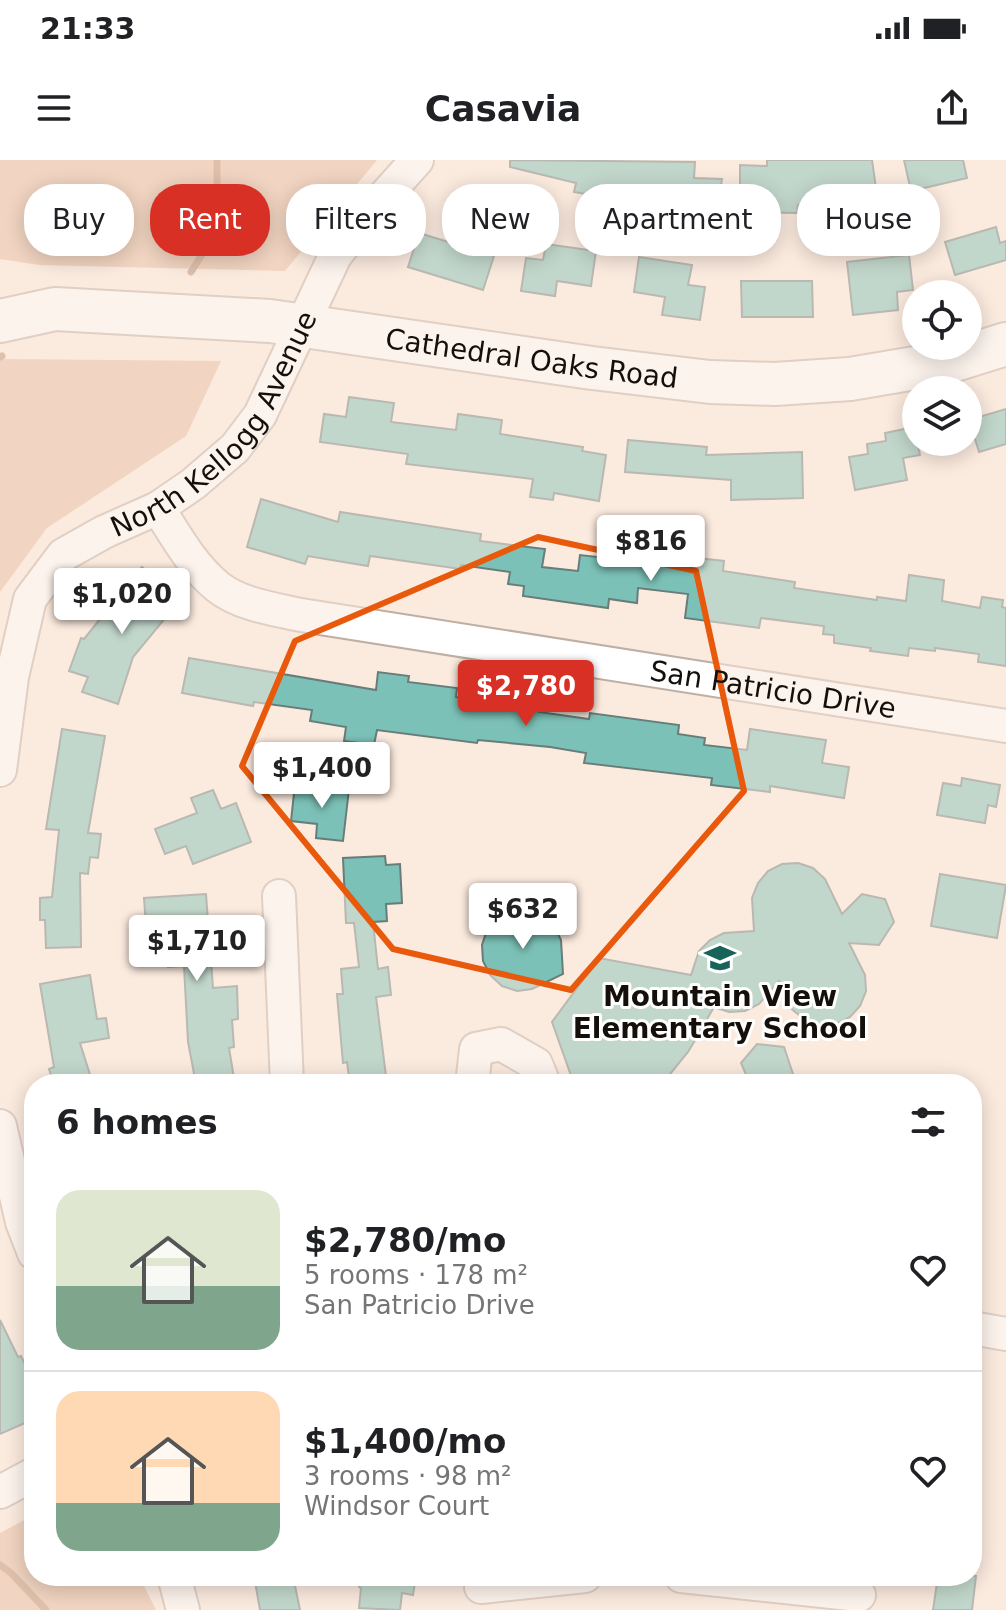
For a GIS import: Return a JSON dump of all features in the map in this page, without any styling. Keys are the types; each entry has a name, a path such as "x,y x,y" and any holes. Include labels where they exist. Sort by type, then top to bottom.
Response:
{"main road":[{"name":"Cathedral Oaks Road","path":"0,291 18,292 55,309"},
{"name":"Cathedral Oaks Road","path":"0,321 55,309 302,324 592,368 710,382 775,384 850,379 945,363 1006,344"}],"street":[{"name":"North Kellogg Avenue","path":"0,770 12,677 30,599 63,555 104,532 158,508 193,484 235,448 260,415 335,256 417,160"},
{"name":"San Patricio Drive","path":"158,508 190,559 220,588 255,605 316,618 1006,726"},
{"path":"279,896 287,1074"},
{"path":"473,1074 476,1049 501,1044 536,1064 540,1074"},
{"path":"0,1126 24,1227"},
{"path":"982,1330 1006,1334"},
{"path":"0,1492 24,1479"},
{"path":"177,1586 183,1610"},
{"path":"481,1587 490,1586"},
{"path":"780,1586 859,1594"}],"highlighted area":[{"path":"538,537 696,571 744,791 571,990 393,949 242,766 295,641"}],"shaded area":[{"path":"0,160 377,160 357,184 286,184 286,256 297,256 285,271 39,265 0,259"},
{"path":"0,359 221,361 186,436 47,528 0,592"},
{"path":"24,1520 24,1586 144,1586 156,1610 0,1610 0,1533"}],"building":[{"path":"510,160 695,162 694,178 722,179 721,184 576,184 510,167"},
{"path":"767,160 872,160 875,184 797,184 797,213 781,213 781,184 740,184 740,165 767,166"},
{"path":"904,160 963,160 967,178 940,184 909,184"},
{"path":"996,227 1000,243 1006,241 1006,260 955,275 945,242"},
{"path":"426,235 442,240 442,256 494,256 483,290 408,267 412,256 426,256"},
{"path":"559,246 575,248 575,256 595,256 591,286 557,281 555,296 521,291 526,258 543,260 544,256 559,256"},
{"path":"909,256 912,280 902,280 902,291 897,292 898,310 853,315 847,262"},
{"path":"639,257 692,265 688,285 705,287 700,320 662,315 665,297 634,292"},
{"path":"741,281 812,281 813,317 742,317"},
{"path":"349,397 394,403 391,422 456,430 458,414 502,420 500,434 583,447 582,451 606,455 599,501 554,493 553,500 530,497 533,479 406,464 408,454 320,442 324,414 346,417"},
{"path":"1006,409 1006,444 982,451 982,416"},
{"path":"902,429 902,456 914,456 903,458 907,480 855,490 849,457 868,454 867,444 886,441 885,433"},
{"path":"628,440 707,447 706,455 802,452 803,498 731,500 731,480 625,472"},
{"path":"261,499 338,522 340,512 481,534 480,541 545,549 542,567 578,571 580,555 660,564 661,554 724,561 723,571 795,582 794,588 906,601 909,575 944,580 942,601 980,608 982,597 1003,600 1002,607 1006,608 1006,666 978,662 979,654 935,648 935,651 909,648 908,656 870,651 871,648 834,643 834,635 823,634 824,626 761,618 759,628 685,618 688,594 638,588 637,603 609,599 608,608 523,596 524,586 508,584 510,572 461,565 460,569 370,556 368,566 308,556 305,564 247,547"},
{"path":"142,567 181,599 133,657 118,704 82,692 88,677 69,671 81,638 84,639"},
{"path":"189,658 376,690 378,672 409,676 408,682 457,688 456,697 497,701 498,692 518,694 516,704 540,707 539,712 589,719 590,713 679,725 678,734 705,738 704,745 747,750 750,729 826,740 822,763 849,767 844,798 770,786 770,792 711,785 712,778 584,763 586,753 550,747 478,740 477,743 377,730 374,745 344,741 346,727 310,721 312,710 254,702 253,706 182,693"},
{"path":"62,729 105,736 88,833 101,834 98,858 90,857 88,874 80,873 81,947 46,948 45,920 40,920 40,898 52,897 59,830 46,829"},
{"path":"962,778 1000,785 996,807 988,805 985,823 937,815 943,783 961,786"},
{"path":"295,784 349,789 343,841 316,838 317,824 291,821"},
{"path":"213,790 221,809 236,803 251,842 193,864 186,846 165,854 155,829 197,813 191,798"},
{"path":"385,856 386,865 400,864 402,903 386,904 387,921 373,922 378,969 388,967 391,995 376,997 386,1074 349,1074 347,1062 343,1063 337,994 343,994 341,969 359,967 354,923 346,923 343,858"},
{"path":"798,863 813,868 825,879 842,914 862,894 885,899 894,922 879,945 849,943 865,975 866,991 860,1006 850,1017 836,1024 820,1025 805,1020 788,1006 790,1004 779,981 759,1004 745,1011 729,1012 714,1007 699,1033 692,1036 697,1037 688,1052 670,1074 570,1074 552,1022 599,958 691,975 699,951 710,940 724,933 754,931 752,898 758,883 768,871 782,864"},
{"path":"940,874 1006,885 997,938 931,926"},
{"path":"206,894 213,988 237,986 238,1019 232,1020 234,1047 229,1048 233,1074 194,1074 188,1042 184,966 168,967 165,938 147,939 144,898"},
{"path":"512,911 542,915 554,926 561,940 563,974 532,989 517,991 502,986 490,975 483,961 482,945 487,930 498,918"},
{"path":"90,975 97,1019 106,1018 109,1038 80,1043 90,1074 51,1074 49,1069 54,1067 40,984"},
{"path":"757,1044 784,1047 793,1074 746,1074 741,1063"},
{"path":"0,1320 18,1357 21,1356 24,1362 24,1423 0,1434"},
{"path":"256,1586 295,1586 300,1610 260,1610"},
{"path":"414,1586 413,1595 402,1593 400,1610 359,1608 359,1587"},
{"path":"937,1586 975,1586 972,1610 933,1610"}],"waterway":[{"path":"191,272 213,237 217,208 217,160"},
{"path":"0,1565 46,1610"}],"place":[{"name":"Mountain View Elementary School","path":"720,958"}]}
